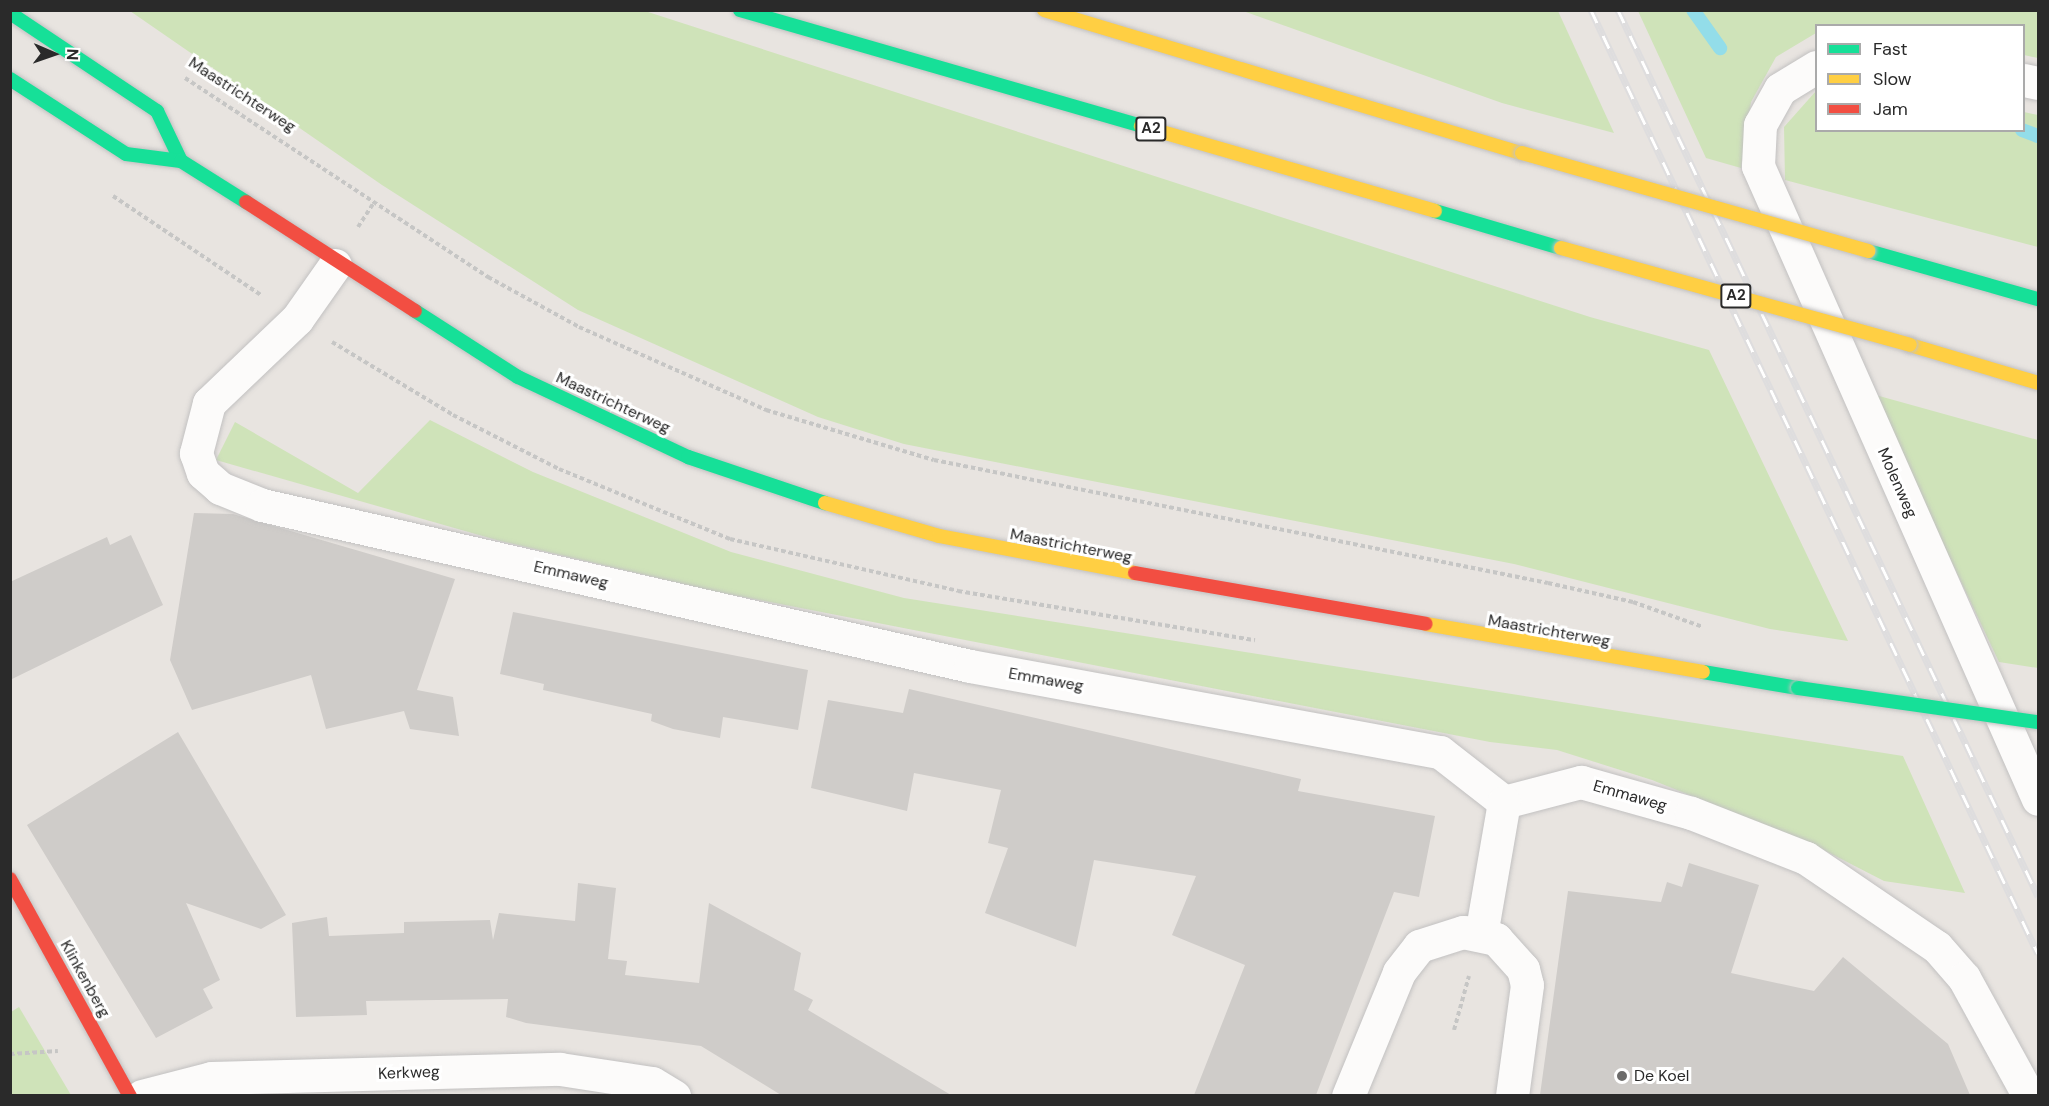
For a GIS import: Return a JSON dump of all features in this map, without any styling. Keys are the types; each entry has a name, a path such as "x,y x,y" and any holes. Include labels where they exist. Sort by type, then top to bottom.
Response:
{"main road":[{"name":"A2","path":"740,10 1561,248 2038,383"},
{"path":"1044,10 1522,153 2038,299"},
{"path":"10,13 157,111 181,162"},
{"name":"Maastrichterweg","path":"10,78 126,154 181,162 335,265 471,350 568,402 688,457 854,514 939,536 1197,586 1798,688 2038,722"},
{"name":"Klinkenberg","path":"10,879 130,1095"}],"street":[{"name":"Molenweg","path":"1815,68 1780,89 1760,125 1758,166 2038,798"},
{"name":"Emmaweg","path":"335,265 297,319 209,403 196,436 203,473 220,488 262,505 970,666 1440,752 1504,802 1581,782 1691,813 1806,858 1937,947 1964,978 2029,1095"},
{"path":"1480,935 1504,802"},
{"path":"1348,1095 1399,972 1419,946 1441,935 1480,935 1496,939 1512,953 1527,985 1512,1095"},
{"name":"Kerkweg","path":"142,1095 211,1078 561,1069 652,1083 674,1095"}],"path":[{"name":"Maastrichterweg","path":"177,72 488,277 579,327 766,410 934,460 1559,585 1633,602 1715,632"},
{"path":"1454,1030 1480,935"}],"green space":[{"path":"130,11 645,11 1590,317 1709,350 1848,641 1770,629 1514,564 904,444 818,417 578,310 382,185"},
{"path":"1243,11 1558,11 1614,133 1502,103"},
{"path":"1638,11 2038,11 2038,58 2025,55 2025,24 1815,24 1815,34 1776,57 1751,102 1741,168 1706,158"},
{"path":"1815,92 1815,132 2025,132 2025,112 2038,115 2038,247 1785,180 1784,127"},
{"path":"1872,394 2038,440 2038,668 1999,662"},
{"path":"430,420 533,472 731,552 904,598 1903,756 1965,893 1884,881 1812,844 1652,780 1557,750 1490,742 718,592 500,541 216,460 235,422 358,493"},
{"path":"19,1007 71,1095 11,1095 11,1012"}],"building":[{"path":"194,513 233,514 455,579 417,690 453,697 459,736 410,729 404,711 326,729 311,675 192,710 170,660"},
{"path":"131,535 163,605 10,680 10,582 107,537 110,545"},
{"path":"513,612 808,670 798,730 723,717 720,738 673,729 651,721 652,714 543,690 544,684 500,674"},
{"path":"909,689 1301,779 1298,791 1435,816 1419,897 1394,892 1316,1095 1194,1095 1245,965 1172,935 1196,876 1094,860 1076,947 985,913 1008,848 988,843 1001,790 914,773 907,811 811,788 828,700 903,713"},
{"path":"178,732 286,915 261,929 186,903 220,980 203,989 213,1008 156,1038 27,825"},
{"path":"1689,863 1759,885 1731,973 1814,991 1843,957 1948,1044 1970,1095 1540,1095 1568,891 1661,902 1667,882 1682,887"},
{"path":"578,883 616,888 608,959 627,961 625,975 699,983 709,903 801,953 794,990 813,1000 808,1010 951,1095 781,1095 701,1046 526,1023 506,1017 508,999 366,1001 367,1015 296,1017 292,923 327,917 329,936 404,933 404,922 490,920 493,940 499,913 575,921"}],"waterway":[{"path":"1693,10 1720,48"},
{"path":"2025,131 2038,136"}],"railway":[{"path":"1591,10 2038,954"},
{"path":"1618,10 2038,896"}],"traffic: fast":[{"path":"740,10 1141,126"},
{"path":"10,13 157,111 181,161"},
{"path":"10,79 126,154 181,161 246,202"},
{"path":"1435,211 1561,248"},
{"path":"1868,251 2038,299"},
{"path":"415,311 518,377 688,457 825,503"},
{"path":"1703,672 1798,688"},
{"path":"1798,688 2038,722"}],"traffic: slow":[{"path":"1044,10 1522,153"},
{"path":"1141,126 1435,211"},
{"path":"1522,153 1868,251"},
{"path":"1561,248 1910,345"},
{"path":"1910,345 2038,383"},
{"path":"825,503 939,536 1135,573"},
{"path":"1426,624 1703,672"}],"traffic: jam":[{"path":"246,202 415,311"},
{"path":"1135,573 1426,624"},
{"path":"10,879 130,1096"}],"place":[{"name":"De Koel","path":"1622,1076"}]}
